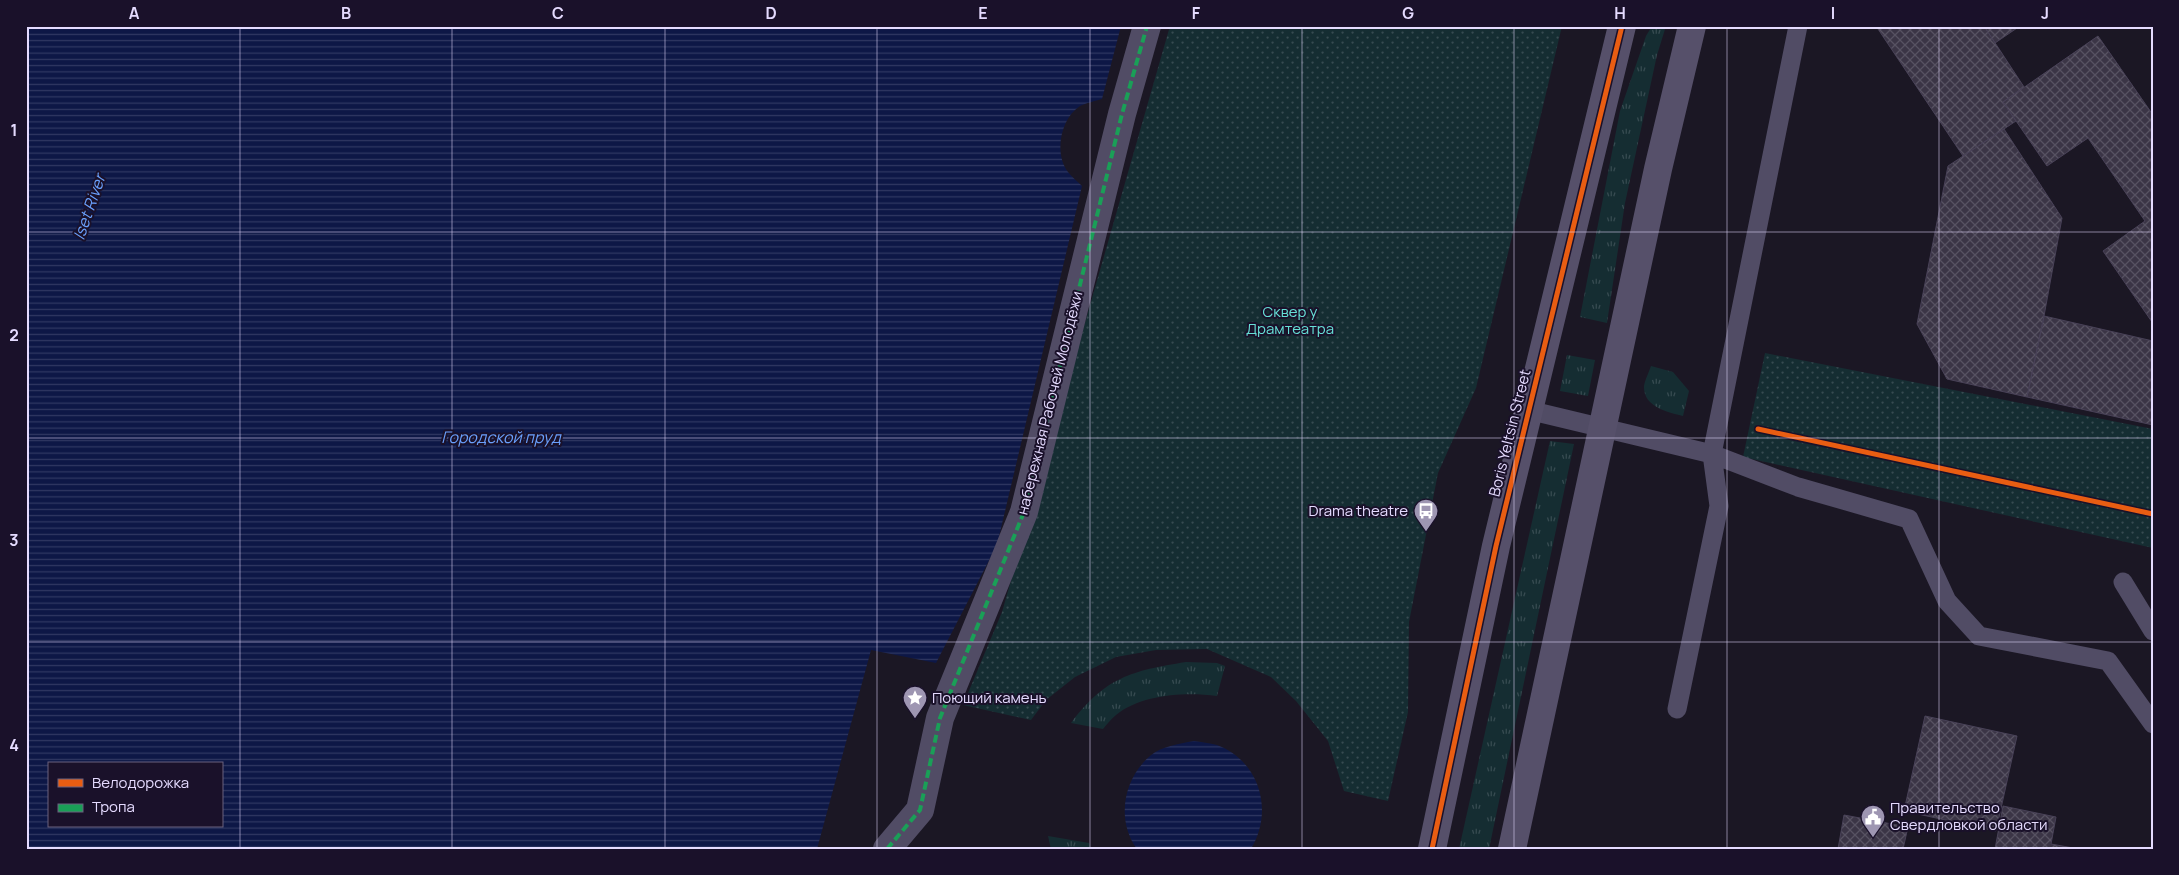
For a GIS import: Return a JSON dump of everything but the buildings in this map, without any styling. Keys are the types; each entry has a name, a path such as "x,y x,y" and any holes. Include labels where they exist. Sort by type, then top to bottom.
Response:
{"street":[{"name":"набережная Рабочей Молодёжи","path":"887,849 920,810 940,718 1024,512 1122,114 1148,26"},
{"name":"Boris Yeltsin Street","path":"1432,849 1496,546 1622,26"},
{"path":"1512,849 1658,169 1692,26"}],"lane":[{"path":"1678,709 1719,506 1712,454 1798,26"},
{"path":"1528,410 1712,454 1798,487 1909,519 1947,602 1979,636 2108,661 2153,724"},
{"path":"2123,582 2153,631"}],"green space":[{"name":"Сквер у Драмтеатра","path":"1170,26 1562,26 1476,388 1438,473 1409,622 1408,712 1388,801 1344,791 1328,741 1296,701 1271,677 1207,649 1156,650 1116,657 1075,677 1046,700 1031,720 963,705 1002,612"},
{"path":"1652,26 1666,26 1657,55 1625,203 1607,323 1580,317 1620,111 1646,36"},
{"path":"1765,353 2153,429 2153,548 1743,457"},
{"path":"1567,355 1595,360 1588,396 1560,391"},
{"path":"1651,366 1673,372 1689,391 1683,416 1670,413 1652,404 1648,399 1644,386"},
{"path":"1550,441 1574,444 1489,849 1459,849"},
{"path":"1186,662 1217,663 1225,666 1217,696 1192,694 1151,699 1127,708 1114,717 1103,729 1071,723 1096,695 1121,679 1150,669"},
{"path":"1048,836 1089,843 1091,849 1051,849"}],"water":[{"name":"Городской пруд","path":"26,26 1121,26 1102,99 1082,105 1073,112 1061,137 1060,147 1064,165 1082,186 997,545 936,663 871,650 817,849 26,849"},
{"path":"1194,741 1217,745 1232,753 1244,763 1253,775 1259,789 1262,804 1258,834 1251,849 1137,849 1130,838 1126,826 1125,813 1128,788 1134,776 1150,756 1160,750"}],"marked path":[{"path":"887,849 920,810 940,718 1024,512 1122,114 1147,26"}],"cycle path":[{"path":"1432,849 1496,546 1622,26"},
{"path":"1758,429 2153,514"}],"place":[{"name":"Drama theatre","path":"1426,532"},
{"name":"Поющий камень","path":"915,719"},
{"name":"Правительство Свердловкой области","path":"1873,838"}],"water label":[{"name":"Iset River","path":"89,207"}]}
